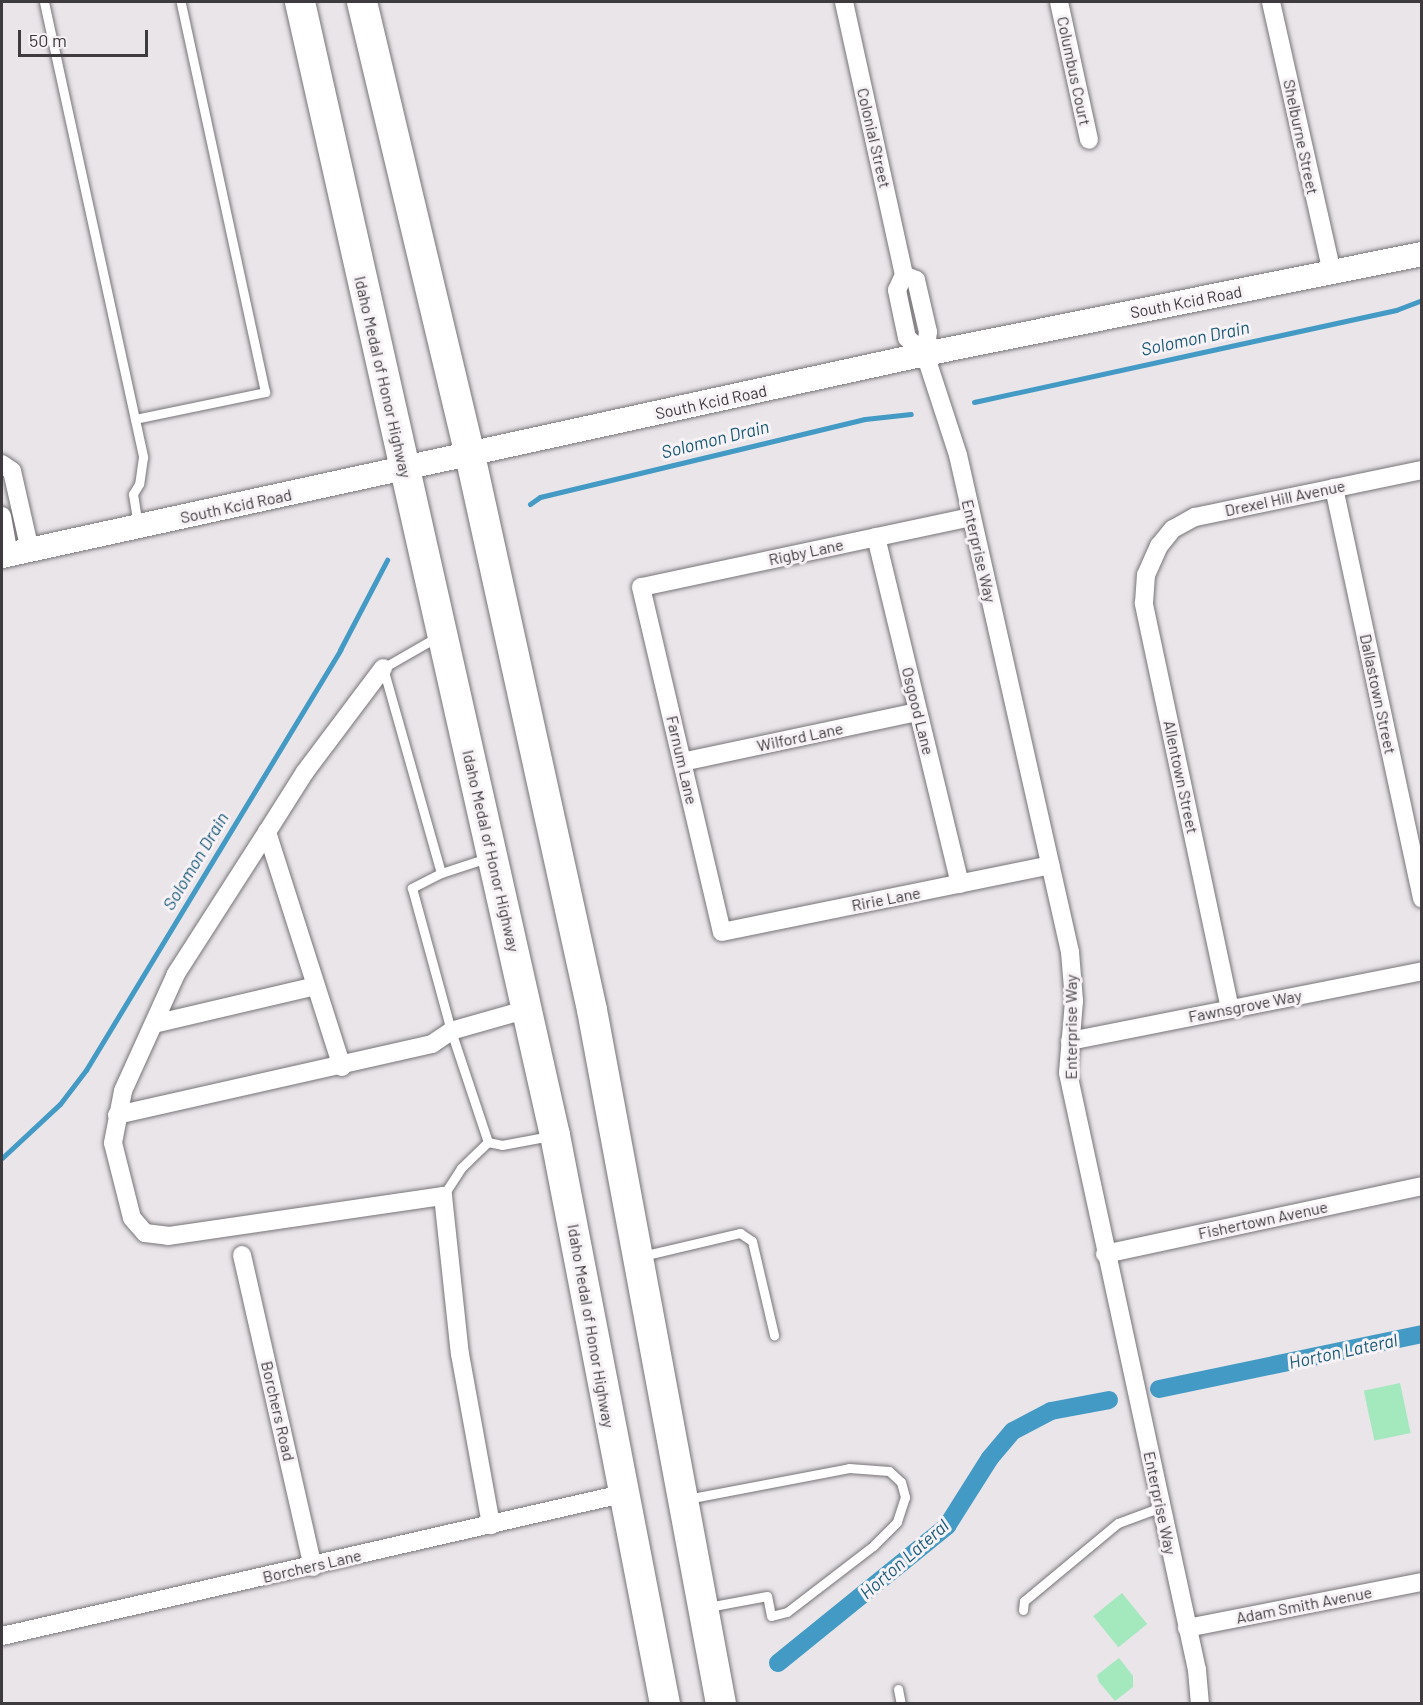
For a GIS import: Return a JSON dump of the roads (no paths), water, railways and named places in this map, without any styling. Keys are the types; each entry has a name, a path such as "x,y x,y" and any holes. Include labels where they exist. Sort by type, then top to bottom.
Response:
{"main road":[{"name":"Idaho Medal of Honor Highway","path":"300,2 441,635 528,1009 555,1135 622,1494 665,1704"},
{"path":"362,2 470,455 592,1010 640,1256 682,1500 721,1704"}],"street":[{"name":"Colonial Street","path":"844,2 904,275 916,280 928,332 925,354"},
{"name":"Columbus Court","path":"1059,2 1089,140"},
{"name":"Shelburne Street","path":"1271,2 1332,273"},
{"name":"South Kcid Road","path":"14,553 404,471 925,354 1422,254"},
{"name":"Enterprise Way","path":"925,354 958,455 1070,952 1074,1000 1068,1073 1187,1628 1200,1704"},
{"path":"2,464 12,471 14,553"},
{"name":"Drexel Hill Avenue","path":"1160,546 1173,530 1195,517 1422,470"},
{"name":"Dallastown Street","path":"1334,488 1422,899"},
{"path":"2,516 14,553"},
{"name":"Rigby Lane","path":"641,587 971,517"},
{"name":"Osgood Lane","path":"876,537 960,884"},
{"name":"Allentown Street","path":"1160,546 1146,575 1144,603 1230,1009"},
{"name":"Farnum Lane","path":"641,587 722,932"},
{"path":"382,668 304,772 176,975 117,1115 113,1143 132,1218 145,1233 168,1236 443,1196 460,1354 491,1525"},
{"name":"Wilford Lane","path":"682,762 918,712"},
{"path":"267,832 342,1067"},
{"name":"Ririe Lane","path":"722,932 1050,865"},
{"name":"Fawnsgrove Way","path":"1070,1041 1422,971"},
{"path":"154,1024 316,986"},
{"path":"117,1115 342,1067 432,1044 451,1031 528,1009"},
{"name":"Fishertown Avenue","path":"1105,1254 1422,1186"},
{"name":"Borchers Road","path":"242,1255 313,1567"},
{"name":"Borchers Lane","path":"2,1636 313,1567 622,1494"},
{"name":"Adam Smith Avenue","path":"1187,1628 1422,1582"}],"lane":[{"path":"44,2 143,457 139,484 133,495 139,527"},
{"path":"135,420 265,392 181,2"},
{"path":"441,635 382,668 441,873"},
{"path":"488,1142 451,1031 412,888 441,873 492,856"},
{"path":"488,1142 502,1145 555,1135"},
{"path":"443,1196 461,1168 488,1142"},
{"path":"640,1256 740,1233 752,1241 774,1335"},
{"path":"682,1500 849,1468 889,1471 902,1482 905,1497 897,1522 873,1546 787,1612 771,1616 767,1596 703,1608"},
{"path":"1023,1610 1024,1601 1118,1523 1161,1507"},
{"path":"898,1689 901,1704"}],"waterway":[{"name":"Solomon Drain","path":"974,402 1396,310 1422,300"},
{"name":"Solomon Drain","path":"530,504 540,497 865,419 911,414"},
{"name":"Solomon Drain","path":"2,1158 60,1104 86,1070 340,650 387,560"},
{"name":"Horton Lateral","path":"1159,1389 1422,1334"},
{"name":"Horton Lateral","path":"778,1663 947,1526 990,1458 1013,1431 1051,1411 1109,1400"}]}
